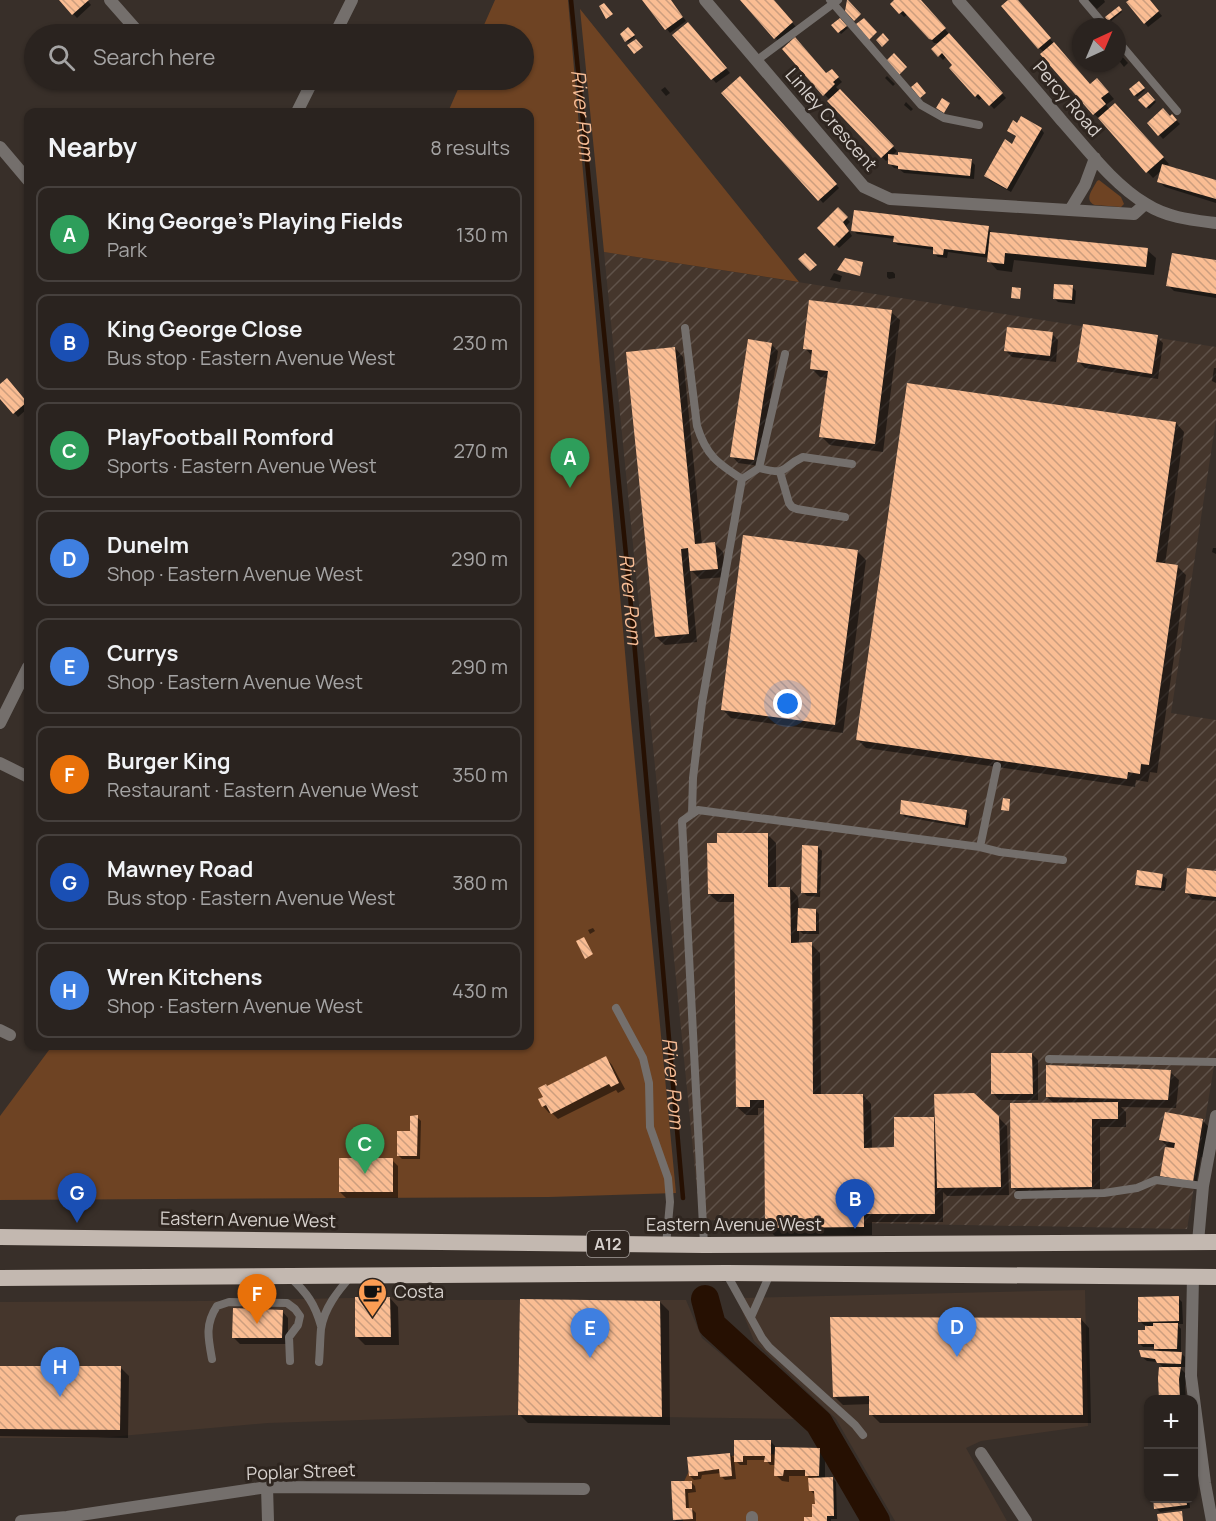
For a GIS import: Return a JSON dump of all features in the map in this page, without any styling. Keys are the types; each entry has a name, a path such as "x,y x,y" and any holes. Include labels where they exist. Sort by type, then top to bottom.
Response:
{"highway":[{"name":"Eastern Avenue West","path":"0,1237 666,1245 1216,1242"},
{"name":"A12","path":"0,1278 726,1273 1216,1277"}],"street":[{"path":"110,0 131,24"},
{"path":"340,24 352,0"},
{"name":"Linley Crescent","path":"705,0 864,187 890,199 1134,214 1145,204"},
{"name":"Percy Road","path":"958,0 1095,158 1124,187 1145,204 1159,211 1177,218 1216,223"},
{"path":"299,108 308,90"},
{"path":"0,147 24,175"},
{"path":"1070,210 1085,184 1095,158"},
{"path":"0,721 24,675"},
{"path":"0,763 24,775"},
{"path":"1198,1242 1203,1186 1216,1116"},
{"path":"1193,1277 1191,1376 1212,1521"},
{"path":"981,1453 1026,1521"},
{"path":"267,1487 268,1521"},
{"name":"Poplar Street","path":"21,1521 67,1517 267,1487 584,1489"}],"lane":[{"path":"1083,0 1098,18"},
{"path":"756,61 833,1 921,105 944,118 979,125"},
{"path":"1126,51 1177,111"},
{"path":"685,328 701,439 720,465 742,479"},
{"path":"692,814 693,778 702,703 742,479 759,468 785,354"},
{"path":"759,468 780,472 803,457 852,464"},
{"path":"780,472 792,507 845,517"},
{"path":"980,847 997,766"},
{"path":"704,1245 682,821 698,810 1063,860"},
{"path":"616,1008 643,1058 649,1083 650,1127 668,1178 670,1202 666,1245"},
{"path":"1049,1059 1216,1062"},
{"path":"1018,1195 1104,1193 1137,1188 1156,1180 1203,1186"},
{"path":"726,1273 769,1347 855,1425 863,1435"},
{"path":"751,1317 771,1273"},
{"path":"290,1276 304,1290 317,1311 321,1326 320,1362"},
{"path":"321,1326 328,1305 351,1276"},
{"path":"212,1359 208,1341 209,1317 217,1306 229,1302 287,1303 300,1316 298,1325 289,1337 290,1361"}],"shaded area":[{"path":"495,0 568,0 631,721 676,1193 549,1197 0,1200 0,1116 49,1050 534,1050 534,108 450,108 458,90 534,90 534,24 484,24"},
{"path":"580,9 799,282 604,252"},
{"path":"1099,180 1121,197 1124,204 1121,207 1091,203 1090,194"},
{"path":"604,252 1216,347 1216,420 1171,713 1216,720 1216,1054 1187,1229 700,1220"},
{"path":"1085,1290 1088,1426 981,1441 966,1448 1007,1521 895,1521 836,1419 754,1341 737,1298"},
{"path":"398,1297 398,1300 686,1300 702,1338 798,1419 518,1415 268,1423 98,1438 0,1438 0,1302"},
{"path":"749,1451 812,1460 825,1503 824,1521 683,1521 678,1494 690,1469"}],"building":[{"path":"59,0 89,0 72,15"},
{"path":"642,0 671,0 683,17 665,30"},
{"path":"740,0 774,0 793,22 774,39"},
{"path":"847,0 861,14 854,21 845,11"},
{"path":"894,0 921,0 946,28 932,40 929,39 903,11 899,14 890,4"},
{"path":"1008,0 1018,0 1051,38 1038,49 1001,6"},
{"path":"1150,0 1159,11 1144,24 1126,2"},
{"path":"604,3 613,14 606,19 599,6"},
{"path":"1119,6 1122,10 1112,18 1105,17"},
{"path":"840,18 847,26 838,33 831,25"},
{"path":"864,18 877,32 869,40 856,24"},
{"path":"688,22 727,68 711,80 672,35"},
{"path":"628,27 635,35 625,42 620,34"},
{"path":"883,33 889,40 882,47 876,40"},
{"path":"949,33 1003,93 989,106 978,94 975,97 949,68 952,65 942,53 938,57 931,49"},
{"path":"795,37 826,73 832,69 839,77 823,96 782,49"},
{"path":"636,39 643,47 634,54 627,45"},
{"path":"1054,42 1072,63 1072,72 1080,72 1090,84 1097,78 1109,92 1101,98 1106,104 1093,115 1040,54"},
{"path":"894,53 907,67 899,75 886,61"},
{"path":"740,76 837,184 818,201 721,93"},
{"path":"1139,81 1145,88 1134,96 1129,89"},
{"path":"917,82 926,93 920,98 911,87"},
{"path":"840,89 894,146 881,158 827,101"},
{"path":"1148,92 1155,100 1146,108 1138,100"},
{"path":"942,98 950,103 944,113 936,108"},
{"path":"1115,103 1164,157 1146,173 1098,118"},
{"path":"1163,108 1177,120 1158,136 1147,123"},
{"path":"1021,116 1042,128 1007,189 984,176 1005,139 1012,144 1016,136 1007,131 1013,120 1017,123"},
{"path":"898,152 972,159 970,176 898,169 898,166 888,164 888,154 898,155"},
{"path":"1162,164 1216,180 1216,199 1157,182"},
{"path":"838,207 848,217 843,222 849,231 834,246 817,228"},
{"path":"854,210 989,226 985,254 944,249 943,255 933,254 933,247 893,242 894,236 851,231"},
{"path":"990,232 1148,248 1146,267 1005,253 1004,264 987,262"},
{"path":"805,253 817,265 810,271 798,259"},
{"path":"1172,253 1216,260 1216,294 1166,286"},
{"path":"845,258 863,262 860,276 837,270"},
{"path":"1054,284 1073,285 1072,300 1053,299"},
{"path":"1012,287 1021,288 1020,299 1011,298"},
{"path":"809,300 892,310 875,444 819,437 828,371 810,369 812,350 803,349"},
{"path":"1083,324 1158,335 1152,374 1077,362"},
{"path":"1007,327 1053,332 1050,356 1004,351"},
{"path":"748,339 772,343 754,460 730,457"},
{"path":"675,347 695,544 715,542 718,569 690,571 688,548 681,549 689,634 655,637 626,352"},
{"path":"7,378 24,398 24,405 13,414 0,399 0,384"},
{"path":"907,383 1176,422 1156,562 1178,565 1149,765 1141,764 1140,774 1128,772 1127,779 856,740"},
{"path":"743,535 858,550 835,725 721,710"},
{"path":"1003,798 1010,799 1009,811 1001,810"},
{"path":"901,800 967,810 965,825 900,814"},
{"path":"717,833 768,833 768,887 790,887 791,943 812,942 813,1094 863,1094 864,1148 894,1147 894,1117 934,1117 935,1214 864,1214 864,1227 765,1228 764,1100 750,1100 750,1107 736,1107 734,894 708,894 707,843 717,843"},
{"path":"802,845 818,846 817,893 801,893"},
{"path":"1187,868 1216,871 1216,897 1185,893"},
{"path":"1137,870 1163,874 1161,888 1135,885"},
{"path":"798,908 816,909 816,931 797,931"},
{"path":"584,937 593,954 585,959 576,941"},
{"path":"991,1053 1032,1053 1033,1094 991,1094"},
{"path":"606,1056 619,1083 611,1087 609,1084 551,1114 546,1105 542,1107 538,1099 543,1097 538,1088 546,1084 547,1086"},
{"path":"1046,1065 1171,1070 1168,1100 1046,1097"},
{"path":"974,1093 999,1116 1001,1187 937,1188 934,1094"},
{"path":"1118,1102 1118,1119 1092,1119 1092,1187 1011,1188 1010,1103"},
{"path":"1165,1112 1203,1119 1193,1182 1160,1176 1165,1147 1174,1148 1175,1143 1159,1140"},
{"path":"418,1115 417,1156 397,1156 397,1131 410,1131 410,1116"},
{"path":"339,1158 393,1158 393,1192 339,1192"},
{"path":"1179,1296 1179,1321 1138,1322 1138,1297"},
{"name":"Costa","path":"355,1297 390,1297 391,1337 355,1337"},
{"path":"520,1299 660,1301 662,1417 518,1415"},
{"path":"233,1308 283,1310 282,1338 232,1338"},
{"path":"830,1317 1081,1318 1083,1415 869,1415 869,1396 833,1397"},
{"path":"1153,1323 1178,1323 1177,1349 1154,1349 1154,1344 1138,1344 1138,1330 1145,1330 1145,1326 1153,1326"},
{"path":"1139,1350 1182,1352 1181,1364 1157,1363 1155,1359 1141,1357"},
{"path":"0,1366 121,1366 120,1430 0,1429"},
{"path":"1159,1367 1181,1367 1180,1395 1159,1395"},
{"path":"734,1440 771,1440 771,1462 764,1462 765,1456 743,1456 743,1462 734,1462"},
{"path":"775,1447 820,1448 819,1476 805,1476 805,1470 784,1470 783,1476 774,1476"},
{"path":"730,1453 732,1476 720,1477 719,1469 698,1472 698,1476 689,1476 687,1457"},
{"path":"833,1477 834,1516 827,1516 827,1521 804,1521 804,1517 812,1517 812,1504 815,1504 814,1491 809,1491 808,1478"},
{"path":"671,1481 692,1481 692,1489 685,1489 686,1508 692,1508 693,1519 673,1520"},
{"path":"1153,1503 1187,1503 1187,1505 1154,1509"},
{"path":"1182,1511 1183,1521 1158,1521 1157,1514"}],"waterway":[{"name":"River Rom","path":"571,0 630,595 683,1198"},
{"name":"River Rom","path":"705,1299 712,1325 819,1423 876,1521"}],"place":[{"name":"King George's Playing Fields","path":"570,488"},
{"name":"PlayFootball Romford","path":"365,1174"},
{"name":"Mawney Road","path":"77,1223"},
{"name":"King George Close","path":"855,1229"},
{"name":"Costa","path":"373,1318"},
{"name":"Burger King","path":"257,1324"},
{"name":"Dunelm","path":"957,1357"},
{"name":"Currys","path":"590,1358"},
{"name":"Wren Kitchens","path":"60,1397"}]}
